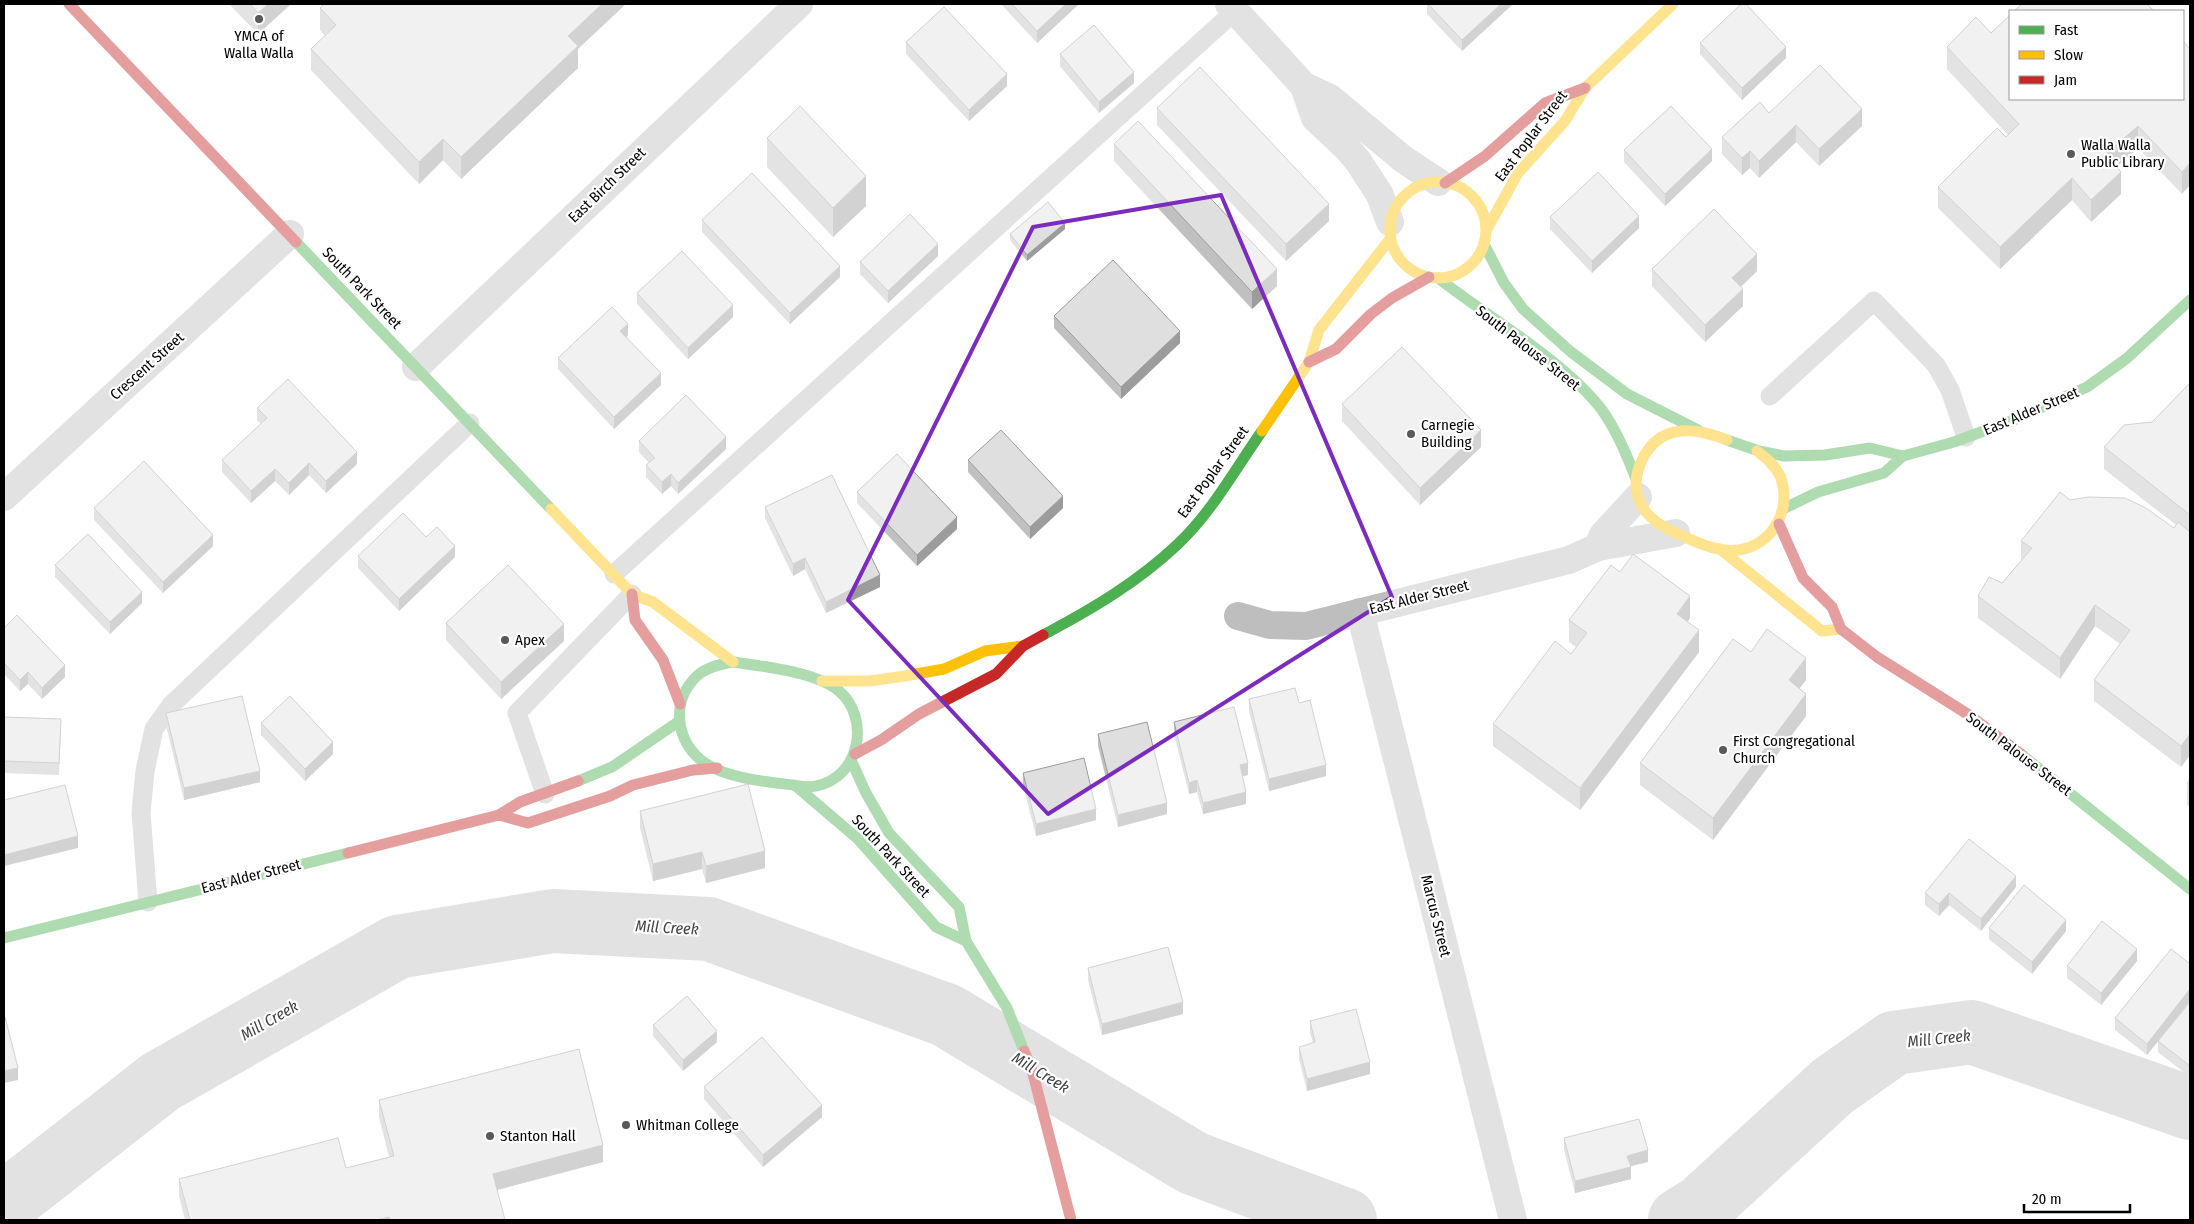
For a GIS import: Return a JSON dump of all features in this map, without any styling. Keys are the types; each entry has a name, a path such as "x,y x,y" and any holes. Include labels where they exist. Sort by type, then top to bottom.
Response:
{"main road":[{"name":"South Park Street","path":"69,4 632,594 653,602 733,662"},
{"name":"East Poplar Street","path":"1487,229 1518,173 1565,121 1585,88 1673,4"},
{"name":"East Poplar Street","path":"1442,182 1485,156 1545,103 1585,88"},
{"path":"1442,182 1466,190 1477,201 1484,215 1487,229 1484,244 1478,258 1467,269 1453,276 1434,278 1422,276 1407,267 1396,254 1390,230 1396,206 1406,193 1421,184 1442,182"},
{"name":"East Poplar Street","path":"853,757 918,714 996,674 1023,646 1078,617 1127,587 1179,543 1210,506 1309,362 1319,330 1390,230"},
{"name":"South Palouse Street","path":"1484,244 1493,264 1523,309 1572,352 1627,394 1698,430"},
{"name":"East Poplar Street","path":"1309,362 1336,349 1371,314 1392,298 1434,278"},
{"name":"South Palouse Street","path":"1434,278 1512,331 1582,388 1606,415 1623,444 1637,488"},
{"name":"East Alder Street","path":"1784,508 1818,492 1884,473 1903,456 1966,438 2053,404 2087,388 2126,359 2190,300"},
{"path":"1757,451 1771,461 1780,475 1785,491 1784,508 1779,524 1768,537 1754,546 1738,550 1720,549 1676,534 1660,526 1646,514 1637,488 1640,461 1650,446 1666,435 1682,430 1698,430 1757,451 1776,455 1838,454 1872,448 1903,456"},
{"name":"South Palouse Street","path":"1779,524 1803,578 1832,607 1841,629 1890,666 2004,740 2190,889"},
{"path":"1720,549 1822,631 1841,629"},
{"path":"632,594 635,620 663,660 680,704"},
{"name":"East Poplar Street","path":"822,681 869,681 905,676 944,669 985,651 1023,646"},
{"path":"733,662 822,681 838,689 850,702 857,719 859,737 853,757 845,769 831,781 814,787 796,786 717,768 707,765 693,754 683,739 678,722 680,704 687,688 699,674 715,665 733,662"},
{"name":"East Alder Street","path":"4,938 499,815 520,802 580,782 612,767 678,722"},
{"name":"South Park Street","path":"853,757 866,793 889,833 959,907 966,941 1006,1008 1032,1070 1071,1220"},
{"name":"East Alder Street","path":"499,815 528,823 610,796 632,785 685,772 717,768"},
{"name":"South Park Street","path":"796,786 858,839 936,927 966,941"}],"street":[{"name":"East Birch Street","path":"416,367 799,4"},
{"path":"1232,7 1304,86 1330,98 1403,159 1442,182"},
{"path":"1304,86 1315,118 1358,161 1380,195 1390,230"},
{"name":"Crescent Street","path":"4,497 290,234"},
{"path":"1598,548 1603,535 1637,488"},
{"name":"East Alder Street","path":"1238,616 1270,625 1306,626 1568,560 1598,548 1676,534"},
{"name":"Marcus Street","path":"1360,612 1513,1220"}],"lane":[{"path":"614,574 1232,7"},
{"path":"1770,396 1874,301 1936,365 1950,390 1966,438"},
{"path":"148,902 141,813 145,771 154,730 171,705 470,423"},
{"path":"545,794 517,713 632,594"}],"highlighted area":[{"path":"1221,195 1392,597 1048,814 848,600 1033,227"}],"building":[{"path":"250,4 268,4 258,13"},
{"path":"324,4 602,4 568,36 578,46 461,157 443,139 419,162 311,49 336,25 320,8"},
{"path":"1012,4 1066,4 1037,31"},
{"path":"1428,4 1501,4 1462,40"},
{"path":"1741,4 1746,4 1786,47 1742,88 1700,43"},
{"path":"2022,4 2147,4 2153,10 2015,10"},
{"path":"944,7 1007,74 969,110 906,42"},
{"name":"Walla Walla Public Library","path":"2009,16 2009,100 2184,100 2184,42 2190,49 2190,163 2182,172 2138,126 2106,154 2121,172 2091,200 2072,178 2000,247 1938,187 1997,128 2006,137 2019,124 1947,47 1976,17 1991,33"},
{"path":"1094,25 1134,72 1099,102 1060,54"},
{"path":"1820,65 1862,109 1819,149 1796,125 1759,161 1750,151 1742,158 1722,137 1760,102 1769,113"},
{"path":"1200,67 1329,204 1286,244 1157,108"},
{"path":"800,106 866,176 833,208 767,138"},
{"path":"1671,106 1712,149 1665,194 1624,150"},
{"path":"1138,121 1277,269 1252,292 1114,144"},
{"path":"1598,172 1639,216 1592,261 1550,217"},
{"path":"752,173 840,266 790,313 702,220"},
{"path":"1048,202 1065,223 1027,255 1010,234"},
{"path":"1714,209 1757,254 1732,278 1743,289 1705,325 1652,269"},
{"path":"910,214 938,244 888,291 860,262"},
{"path":"682,251 733,305 688,348 637,293"},
{"path":"1113,260 1180,331 1121,387 1054,316"},
{"path":"612,307 628,324 620,331 661,373 614,417 558,358"},
{"name":"Carnegie Building","path":"1402,347 1481,430 1420,488 1342,404"},
{"path":"288,379 357,452 326,481 309,463 289,483 275,469 251,491 222,460 267,418 257,408"},
{"path":"2190,383 2190,515 2104,447 2124,425 2152,422"},
{"path":"686,395 726,437 678,483 671,474 662,482 646,465 655,458 639,441"},
{"path":"1001,430 1063,496 1030,527 968,460"},
{"path":"897,454 957,517 917,555 857,492"},
{"path":"144,461 213,535 163,582 94,508"},
{"path":"832,475 880,575 826,602 805,558 793,564 765,507"},
{"path":"2060,492 2070,500 2088,497 2125,498 2146,508 2174,528 2178,522 2190,532 2190,734 2181,746 2094,680 2130,630 2095,605 2060,658 1978,596 1989,577 2002,583 2032,548 2021,541"},
{"path":"403,513 426,537 437,527 455,546 399,599 358,556"},
{"path":"88,534 142,592 110,622 55,565"},
{"path":"1633,554 1690,596 1677,614 1699,630 1580,788 1493,724 1555,641 1571,654 1587,633 1569,620 1611,565 1620,572"},
{"name":"Apex","path":"508,565 564,624 501,682 446,623"},
{"path":"17,615 65,665 42,688 28,672 20,680 4,663 4,628"},
{"name":"First Congregational Church","path":"1767,629 1806,658 1789,680 1806,694 1713,818 1640,763 1733,639 1751,652"},
{"path":"1295,688 1299,703 1310,700 1326,765 1269,779 1249,699"},
{"path":"242,696 260,771 184,788 166,713"},
{"path":"290,696 333,742 305,769 261,723"},
{"path":"1234,707 1248,763 1240,765 1246,792 1203,803 1197,780 1189,783 1174,722"},
{"path":"4,717 61,719 59,763 4,761"},
{"path":"1147,722 1167,803 1118,815 1098,734"},
{"path":"1084,758 1096,809 1036,824 1023,773"},
{"path":"748,784 765,851 706,866 702,852 653,864 640,811"},
{"path":"65,785 78,836 4,855 4,800"},
{"path":"1969,839 2016,876 1981,919 1949,893 1939,904 1925,893"},
{"path":"2024,885 2066,920 2032,962 1989,928"},
{"path":"2102,921 2137,949 2101,993 2067,966"},
{"path":"1168,947 1183,1002 1102,1024 1088,968"},
{"path":"2171,949 2190,964 2190,989 2147,1044 2115,1018"},
{"path":"687,996 717,1031 683,1060 653,1025"},
{"path":"2190,1002 2190,1066 2158,1041"},
{"path":"1356,1009 1370,1062 1307,1079 1299,1047 1315,1042 1310,1021"},
{"path":"4,1018 18,1068 4,1071"},
{"path":"762,1037 822,1105 763,1155 704,1087"},
{"name":"Stanton Hall","path":"579,1049 603,1145 493,1174 505,1220 391,1220 389,1217 377,1220 190,1220 179,1179 338,1138 346,1168 394,1156 379,1100"},
{"path":"1639,1119 1648,1150 1627,1156 1631,1167 1575,1181 1564,1138"}],"waterway":[{"name":"Mill Creek","path":"4,1204 160,1082 397,947 553,921 709,929 946,1015 1193,1163 1345,1220"},
{"name":"Mill Creek","path":"1680,1220 1701,1207 1833,1086 1894,1043 1972,1032 2190,1108"}],"traffic: fast":[{"path":"296,242 551,509"},
{"path":"1484,244 1504,283 1523,309 1571,352 1627,394 1698,430"},
{"path":"1438,278 1525,340 1568,374 1586,392 1602,410 1612,426 1636,479"},
{"path":"1785,508 1818,492 1884,473 1903,456 1954,442 2016,419 2087,387 2126,359 2190,300"},
{"path":"1043,635 1114,594 1163,558 1213,504 1262,431"},
{"path":"1727,440 1759,451 1784,456 1825,455 1870,448 1903,456"},
{"path":"733,662 803,675 829,684 839,691 849,703 855,716 857,731 856,746 851,760 843,772 831,781 816,786 804,787 735,776 714,768 695,755 682,733 680,709 683,696 689,685 702,672 714,666 733,662"},
{"path":"578,781 612,767 678,722"},
{"path":"2022,755 2190,889"},
{"path":"851,760 866,793 889,833 959,907 966,941 1007,1008 1024,1051"},
{"path":"796,786 858,839 936,927 966,941"},
{"path":"4,938 348,853"}],"traffic: slow":[{"path":"1487,229 1518,173 1565,121 1585,88 1673,4"},
{"path":"1438,182 1456,186 1472,196 1482,212 1486,230 1482,248 1472,264 1456,274 1438,278 1420,274 1404,264 1394,248 1390,230 1394,212 1404,196 1420,186 1438,182"},
{"path":"1262,431 1309,362 1319,330 1390,239"},
{"path":"1727,440 1702,432 1688,431 1675,432 1657,440 1644,456 1637,474 1637,494 1647,513 1669,530 1698,543 1722,550 1738,550 1750,547 1761,541 1777,524 1784,500 1783,488 1776,468 1757,451"},
{"path":"551,509 632,594 653,602 733,662"},
{"path":"1720,549 1822,631 1841,629"},
{"path":"822,681 869,681 905,676 944,669 985,651 1023,646"}],"traffic: jam":[{"path":"69,4 296,242"},
{"path":"1445,183 1485,156 1545,103 1585,88"},
{"path":"1309,362 1336,349 1371,314 1392,298 1429,277"},
{"path":"1779,524 1803,578 1832,607 1841,629 1877,657 1969,715 2022,755"},
{"path":"632,594 635,620 663,660 680,704"},
{"path":"855,754 881,740 919,714 996,674 1023,646 1043,635"},
{"path":"499,815 528,823 610,796 633,785 693,770 717,768"},
{"path":"348,853 499,815 520,802 578,781"},
{"path":"1024,1051 1032,1070 1071,1220"}],"place":[{"name":"YMCA of Walla Walla","path":"259,19"},
{"name":"Walla Walla Public Library","path":"2071,154"},
{"name":"Carnegie Building","path":"1411,434"},
{"name":"Apex","path":"505,640"},
{"name":"First Congregational Church","path":"1723,750"},
{"name":"Whitman College","path":"626,1125"},
{"name":"Stanton Hall","path":"490,1136"}]}
